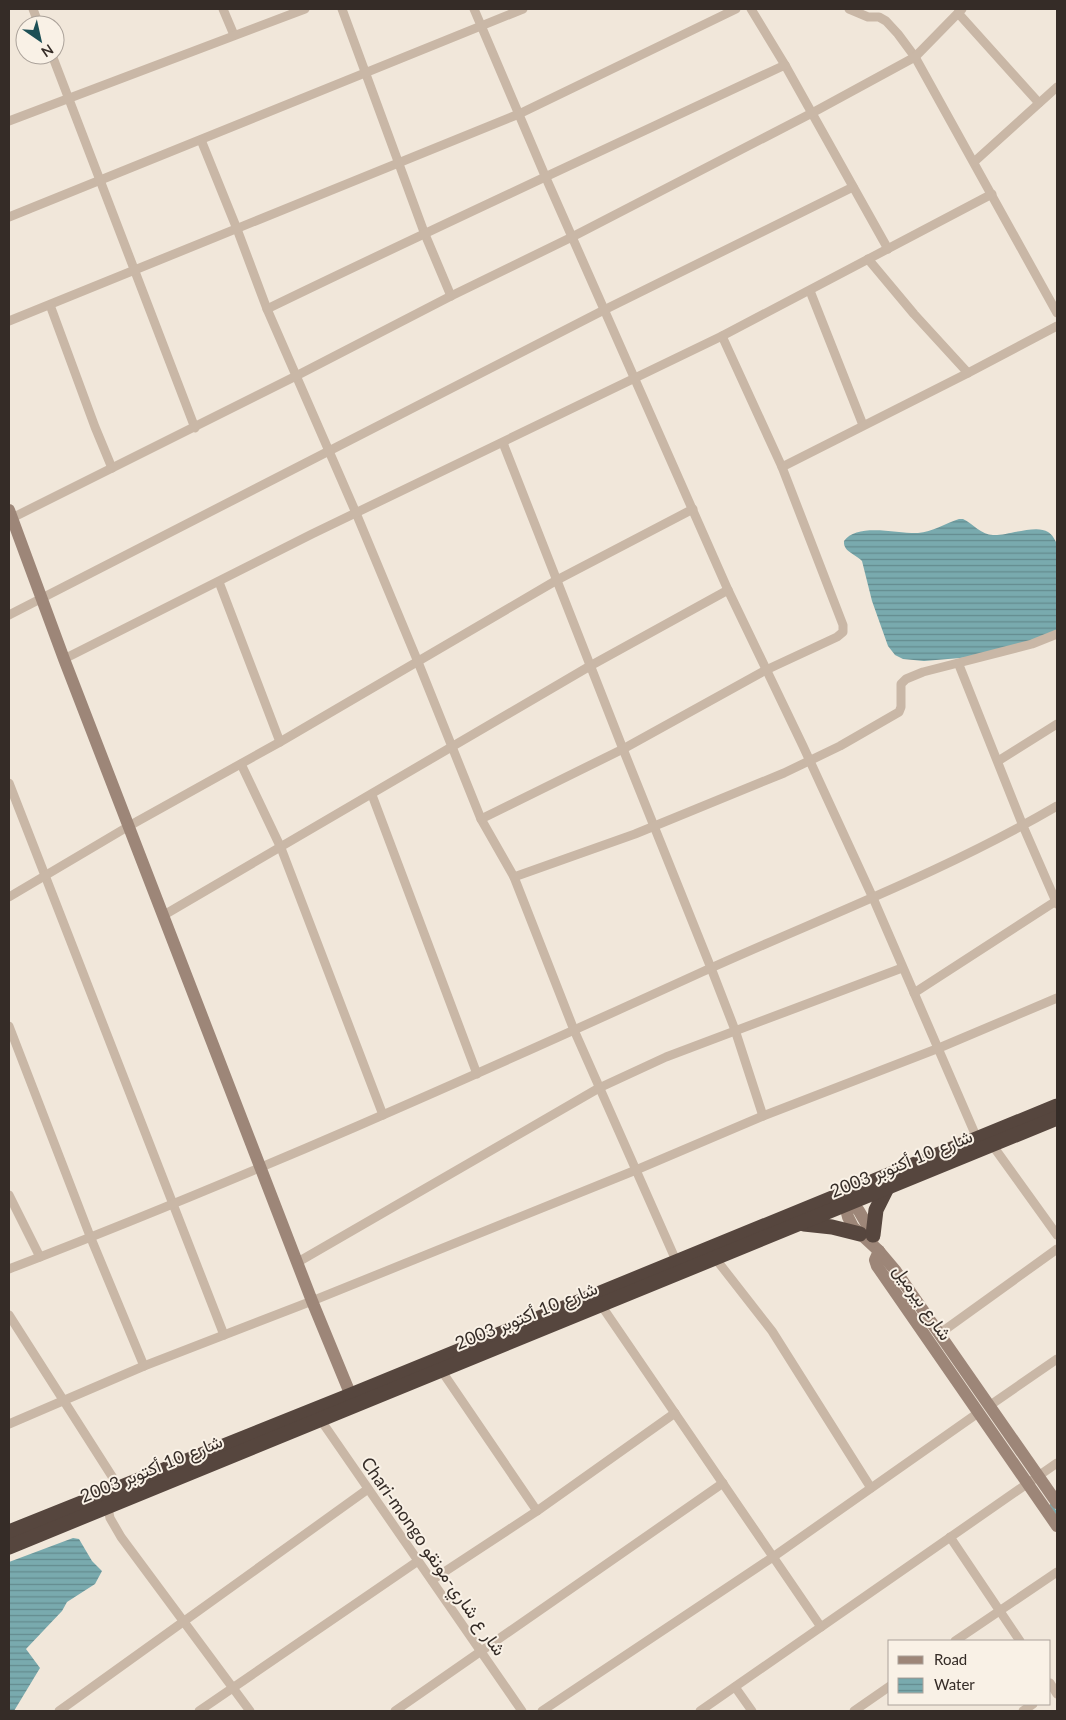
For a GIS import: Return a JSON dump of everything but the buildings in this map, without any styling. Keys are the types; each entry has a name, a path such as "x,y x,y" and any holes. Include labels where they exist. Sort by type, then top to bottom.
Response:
{"highway":[{"name":"شارع 10 أكتوبر 2003","path":"9,1532 106,1500 320,1419 353,1400 441,1370 601,1305 679,1267 715,1258 803,1223 846,1199 888,1188 984,1145 1057,1106"},
{"name":"شارع 10 أكتوبر 2003","path":"122,1494 846,1199 1057,1118"},
{"path":"803,1223 867,1235 876,1210 888,1188"},
{"name":"شارع 10 أكتوبر 2003","path":"9,1547 106,1500"}],"street":[{"path":"222,9 234,35"},
{"path":"9,121 305,9"},
{"path":"342,9 424,232 451,296"},
{"path":"474,9 546,178 728,590 873,898 902,968 984,1145 1057,1234"},
{"path":"9,216 523,9"},
{"path":"9,321 519,114 736,9"},
{"path":"751,9 785,65 888,249"},
{"path":"849,9 868,17 879,17 886,21 915,57 1054,299 1057,313"},
{"path":"353,1400 312,1301 64,659 10,514 195,428 812,113 915,57 960,11 1039,103"},
{"path":"56,65 195,428"},
{"path":"266,309 424,232 546,178 785,65"},
{"path":"974,162 1057,87"},
{"path":"201,140 237,229 266,309 356,513 481,819 514,877 574,1030 679,1267"},
{"path":"9,614 330,452 604,310 853,187"},
{"path":"64,659 356,513 722,336 992,194"},
{"path":"868,259 914,314 968,373"},
{"path":"810,291 863,426"},
{"path":"50,305 112,468"},
{"path":"782,467 1057,326"},
{"path":"481,819 622,749 766,670 837,637 843,632 843,625 782,467 722,336"},
{"path":"503,442 622,749 735,1030 763,1116"},
{"path":"9,897 129,826 280,742 557,580 693,509"},
{"path":"219,582 280,742"},
{"path":"164,915 590,666 728,590"},
{"path":"514,877 654,826 810,762 899,712 901,707 901,684 906,678 1032,644 1057,634"},
{"path":"914,993 1057,902 1023,826 959,664"},
{"path":"998,761 1057,724"},
{"path":"241,764 281,848 383,1115"},
{"path":"9,783 224,1336"},
{"path":"372,795 477,1074"},
{"path":"9,1269 261,1167 477,1074 711,968 873,898 1023,826 1057,806"},
{"path":"298,1262 599,1088 666,1057 902,968"},
{"path":"9,1424 144,1366 312,1301 636,1170 763,1116 939,1048 1057,998"},
{"path":"9,1026 90,1236 144,1366"},
{"path":"9,1195 40,1257"},
{"path":"846,1199 850,1222 867,1235 879,1251"},
{"path":"939,1334 1057,1249"},
{"name":"شارع بيرميل","path":"1057,1503 879,1251 875,1263 1057,1526"},
{"path":"715,1258 782,1345 871,1488"},
{"path":"601,1305 821,1627"},
{"path":"9,1315 122,1494"},
{"path":"989,1406 1057,1359"},
{"path":"441,1370 537,1511"},
{"path":"432,1580 537,1511 675,1413"},
{"path":"542,1711 772,1557 978,1413"},
{"name":"Chari-mongo شار ع شاري-مونقو","path":"320,1419 522,1711"},
{"path":"700,1711 1057,1463"},
{"path":"395,1711 723,1483"},
{"path":"59,1711 368,1489"},
{"path":"106,1500 110,1518 121,1537 250,1711"},
{"path":"950,1537 1019,1640"},
{"path":"199,1711 418,1561"},
{"path":"956,1640 1057,1572"},
{"path":"734,1687 752,1711"},
{"path":"854,1711 888,1687"}],"water":[{"path":"963,519 989,535 1036,529 1048,532 1052,536 1057,544 1057,633 984,656 924,661 903,659 895,655 888,646 872,601 862,561 846,548 844,541 850,535 868,530 918,533"},
{"path":"73,1538 79,1539 92,1561 102,1571 95,1584 67,1602 62,1611 26,1649 40,1668 14,1711 9,1711 9,1562"}],"waterway":[{"path":"1051,1505 1057,1514"}]}
